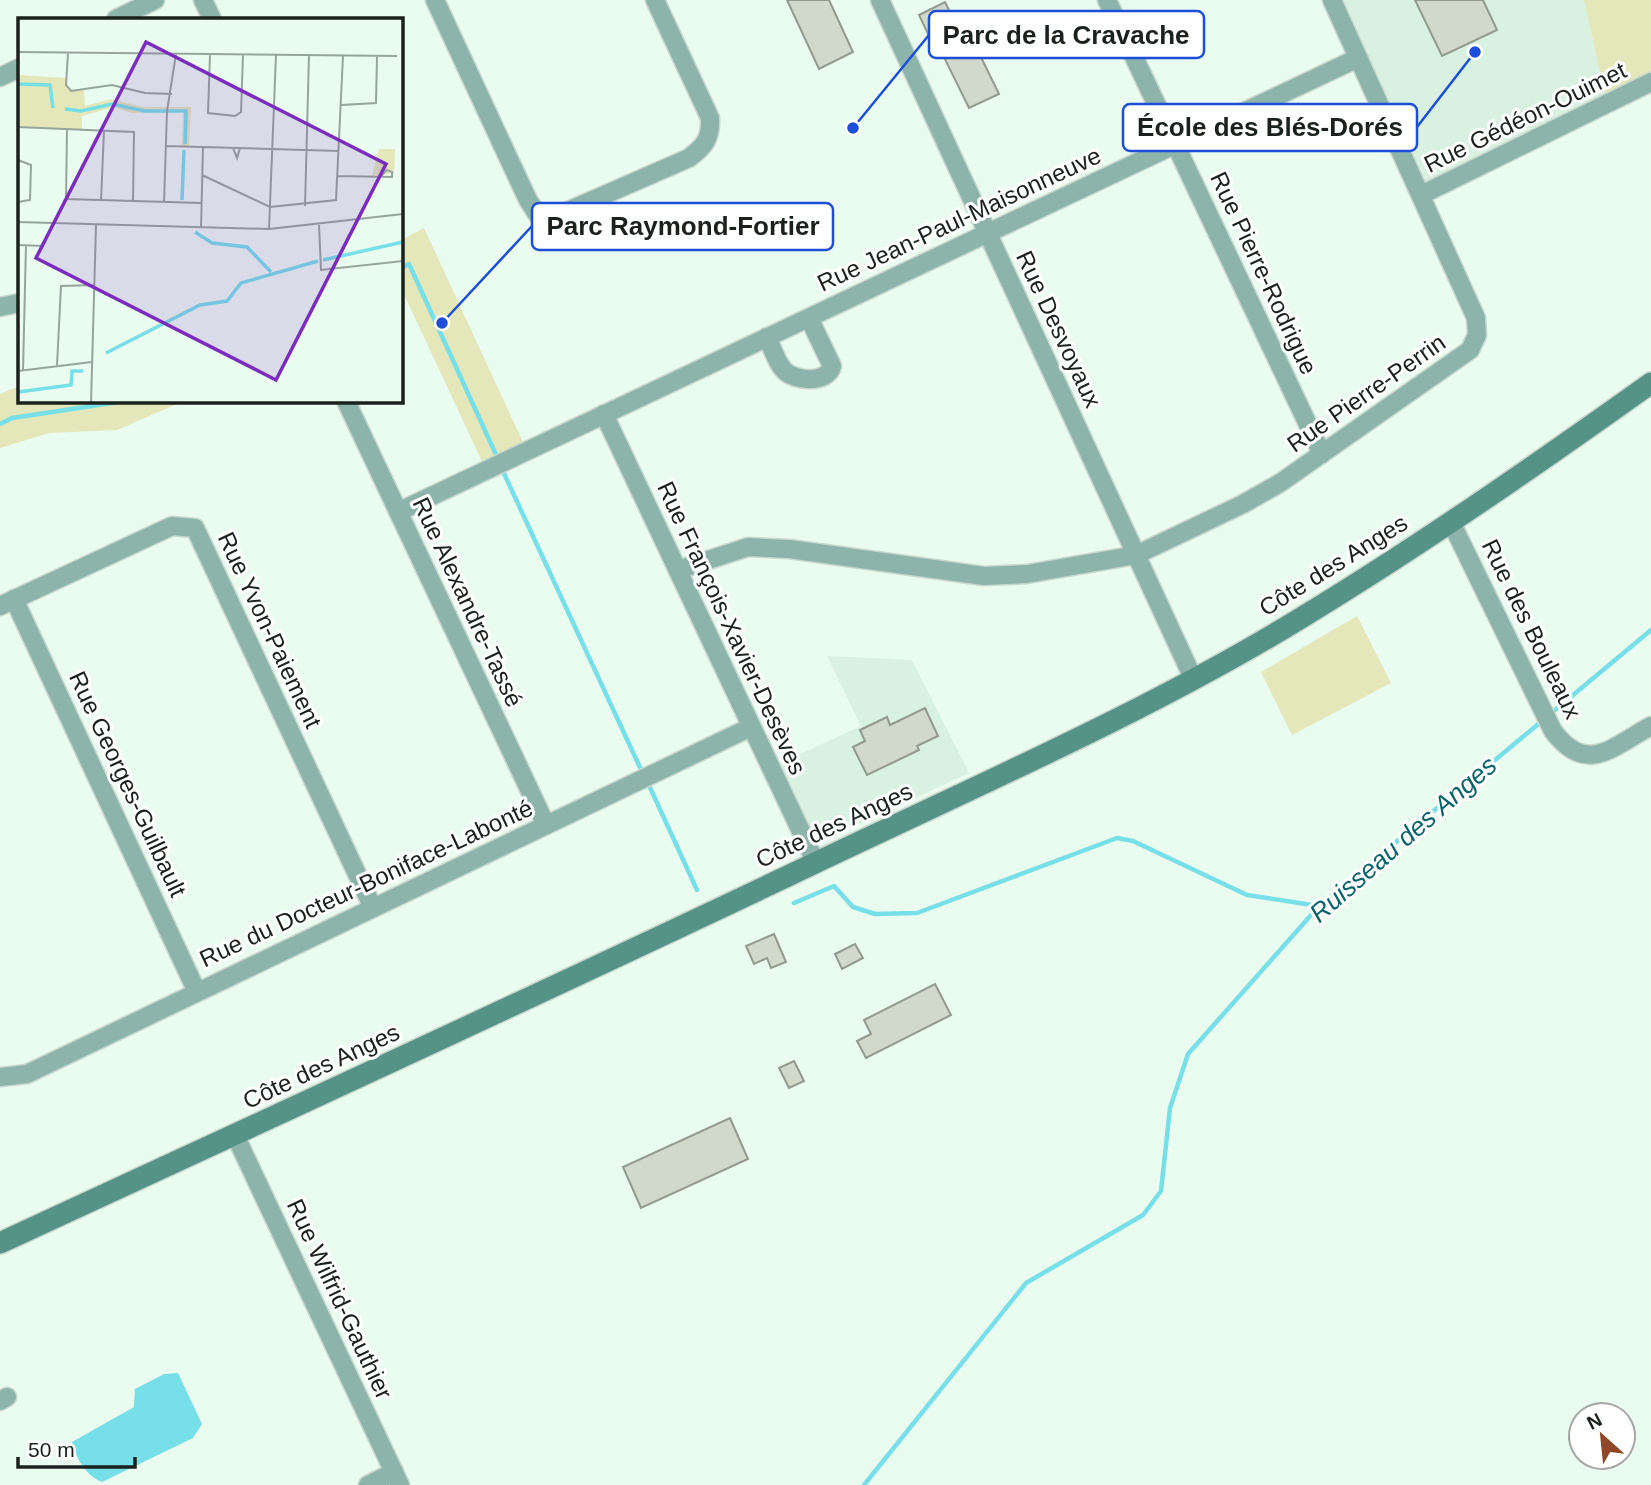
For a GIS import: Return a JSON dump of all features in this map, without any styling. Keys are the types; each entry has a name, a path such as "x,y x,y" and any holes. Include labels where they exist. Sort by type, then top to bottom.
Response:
{"street":[{"path":"118,18 155,0"},
{"path":"203,0 212,18"},
{"path":"435,0 528,200 537,214 554,217 689,158 705,145 711,131 710,118 655,0"},
{"name":"Rue Desvoyaux","path":"880,0 1193,678"},
{"name":"Rue Pierre-Rodrigue","path":"1107,0 1322,454"},
{"name":"Rue Pierre-Perrin","path":"678,570 748,547 789,549 984,576 1027,574 1136,555 1243,504 1322,454 1470,349 1477,335 1476,318 1332,0"},
{"name":"Rue Jean-Paul-Maisonneuve","path":"398,512 1359,58"},
{"path":"0,77 18,68"},
{"name":"Rue Gédéon-Ouimet","path":"1421,195 1651,82"},
{"path":"0,307 18,303"},
{"name":"Rue Jean-Paul-Maisonneuve","path":"768,337 783,370 792,376 821,379 828,375 832,366 809,318"},
{"name":"Côte des Anges","path":"0,1244 1002,775 1193,678 1298,620 1451,522 1651,383"},
{"name":"Rue Alexandre-Tassé","path":"345,402 546,825"},
{"name":"Rue François-Xavier-Desèves","path":"604,414 816,863"},
{"name":"Rue des Bouleaux","path":"1451,522 1553,731 1566,748 1575,754 1599,754 1651,726"},
{"name":"Rue Yvon-Paiement","path":"7,603 172,526 195,528 373,908"},
{"name":"Rue Georges-Guilbault","path":"7,603 196,990"},
{"name":"Rue du Docteur-Boniface-Labonté","path":"0,1077 27,1073 751,727"},
{"name":"Rue Wilfrid-Gauthier","path":"235,1135 397,1479"},
{"path":"368,1485 397,1479"}],"shaded area":[{"path":"1331,0 1584,0 1607,104 1421,195"},
{"path":"827,656 912,660 969,773 812,846 770,768 861,726"}],"green space":[{"path":"1584,0 1651,0 1651,82 1607,104"},
{"path":"424,228 527,451 486,470 402,290 402,239"},
{"path":"18,386 18,402 182,402 117,430 49,433 0,448 0,394"},
{"path":"1357,616 1391,683 1292,735 1261,672"}],"water":[{"path":"178,1373 202,1424 193,1438 102,1482 91,1475 79,1460 72,1442 134,1407 135,1389 164,1374"}],"building":[{"path":"787,0 829,0 853,52 819,69"},
{"path":"1415,0 1483,0 1497,30 1442,56"},
{"path":"945,2 970,53 977,49 999,94 969,108 940,49 936,51 919,15"},
{"path":"925,708 938,736 917,746 919,750 867,775 853,747 865,741 860,730 887,717 890,725"},
{"path":"774,934 786,962 771,968 767,958 754,964 746,946"},
{"path":"855,944 863,958 842,969 835,954"},
{"path":"935,984 951,1015 866,1058 857,1041 871,1034 864,1020"},
{"path":"794,1061 804,1081 789,1088 779,1068"},
{"path":"730,1118 748,1159 641,1208 623,1167"}],"waterway":[{"path":"402,268 409,264 498,459"},
{"path":"0,424 12,418 118,402"},
{"path":"501,467 643,774"},
{"name":"Ruisseau des Anges","path":"1549,715 1651,630"},
{"name":"Ruisseau des Anges","path":"864,1485 1026,1283 1143,1215 1161,1191 1170,1108 1188,1054 1319,906 1542,721"},
{"path":"647,781 697,890"},
{"path":"794,903 834,886 853,907 875,914 917,913 1117,838 1133,841 1247,895 1319,906"}],"place":[{"name":"École des Blés-Dorés","path":"1475,52"},
{"name":"Parc de la Cravache","path":"853,128"},
{"name":"Parc Raymond-Fortier","path":"442,323"}]}
